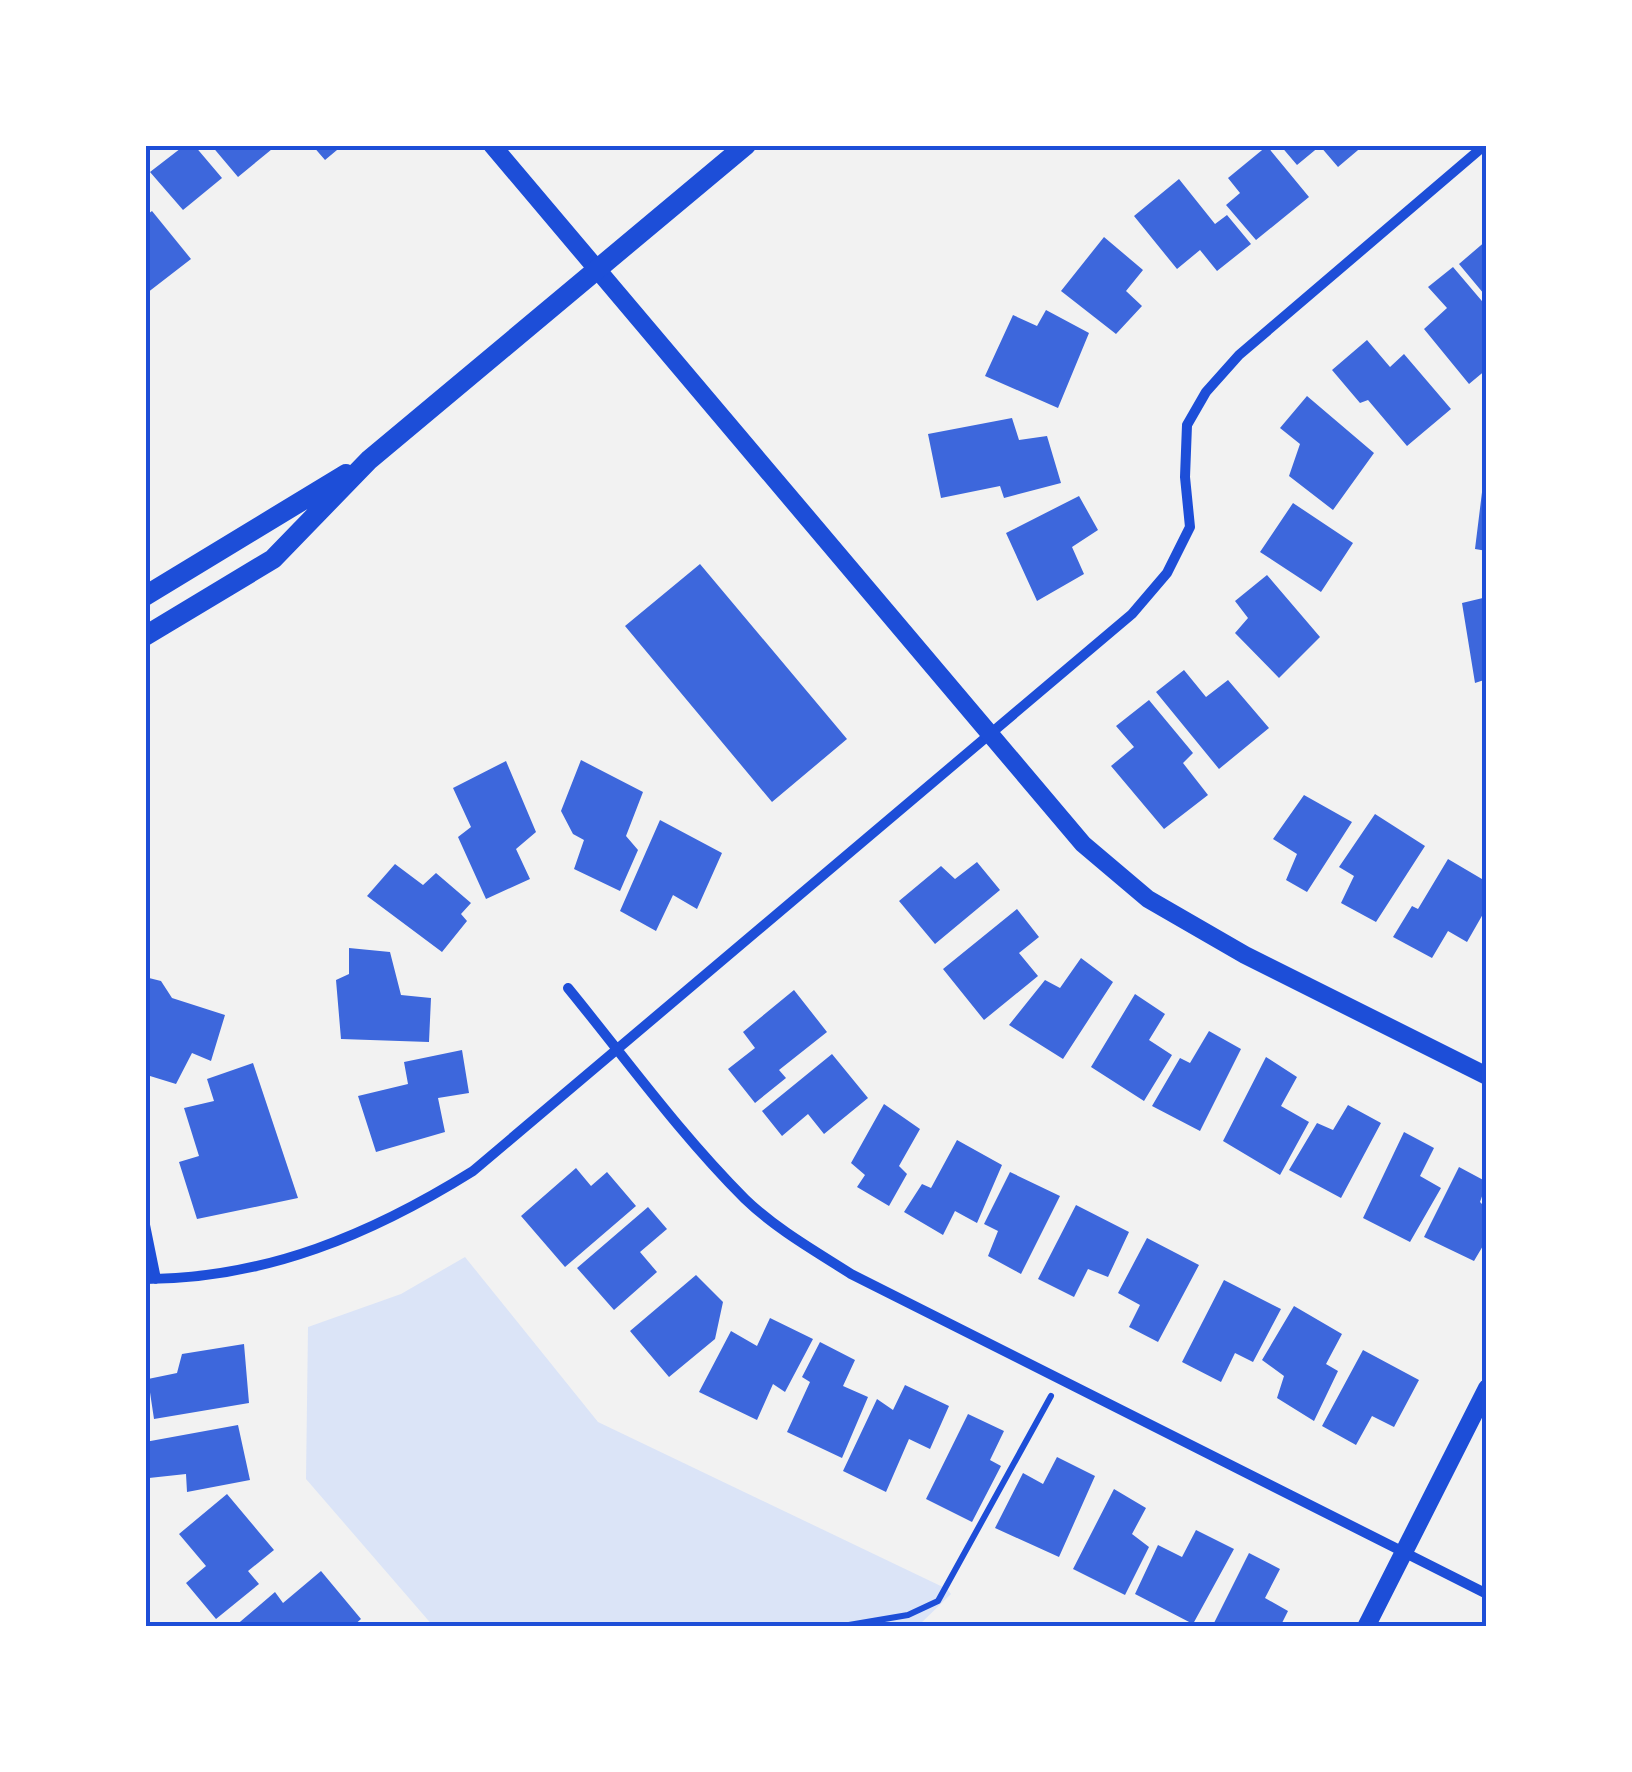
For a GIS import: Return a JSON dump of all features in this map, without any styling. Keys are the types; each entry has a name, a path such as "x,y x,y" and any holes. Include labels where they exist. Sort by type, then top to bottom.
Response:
{"main road":[{"path":"145,636 273,559 370,460 746,145"},
{"path":"145,596 370,460"}],"street":[{"path":"492,145 1082,844 1148,898 1245,955 1487,1076"},
{"path":"145,1225 151,1280 240,1273 320,1250 377,1225 473,1171 1132,614 1174,562 1190,528 1184,452 1188,425 1206,392 1239,355 1485,145"},
{"path":"568,988 748,1201 796,1240 851,1274 1487,1594"},
{"path":"1366,1627 1487,1388"}],"path":[{"path":"837,1627 908,1616 938,1600 1044,1409"}],"shaded area":[{"path":"465,1257 598,1422 951,1594 917,1627 434,1627 306,1479 308,1327 401,1294"}],"building":[{"path":"185,145 194,145 222,178 183,210 150,172"},
{"path":"211,145 277,145 238,177"},
{"path":"312,145 343,145 325,160"},
{"path":"1280,145 1364,145 1338,167 1320,146 1297,165"},
{"path":"1267,146 1309,197 1256,240 1226,205 1240,193 1228,178"},
{"path":"1179,179 1215,224 1227,215 1251,244 1217,271 1200,250 1177,269 1134,216"},
{"path":"152,211 191,259 147,293 145,216"},
{"path":"1104,237 1143,270 1126,291 1142,306 1116,334 1061,291"},
{"path":"1487,240 1487,291 1484,294 1459,264"},
{"path":"1453,267 1487,307 1487,369 1469,384 1424,329 1447,308 1428,287"},
{"path":"1046,310 1089,333 1058,408 985,376 1013,315 1037,326"},
{"path":"1367,340 1390,367 1404,354 1451,409 1407,446 1368,400 1360,403 1332,370"},
{"path":"1307,396 1374,453 1333,510 1289,476 1300,444 1280,428"},
{"path":"1012,418 1019,440 1047,436 1061,483 1004,498 1000,486 941,498 928,434"},
{"path":"1484,476 1487,477 1487,551 1475,549"},
{"path":"1079,496 1098,530 1072,547 1084,574 1037,601 1006,533"},
{"path":"1293,503 1353,543 1321,592 1260,552"},
{"path":"700,564 847,739 772,802 625,626"},
{"path":"1267,575 1320,637 1279,678 1235,633 1248,618 1235,601"},
{"path":"1487,597 1487,679 1475,683 1462,603"},
{"path":"1184,670 1206,697 1228,680 1269,728 1219,769 1156,692"},
{"path":"1149,700 1193,753 1183,763 1208,795 1164,829 1111,766 1134,747 1116,726"},
{"path":"581,760 643,792 626,836 638,850 620,891 574,869 584,840 573,834 561,811"},
{"path":"506,761 536,832 516,849 530,879 486,899 458,837 471,827 453,788"},
{"path":"1304,795 1352,822 1307,892 1286,880 1297,854 1273,839"},
{"path":"1375,814 1425,846 1376,922 1341,903 1354,876 1339,867"},
{"path":"660,820 722,853 697,909 673,895 656,931 620,911"},
{"path":"1448,859 1487,882 1487,907 1467,942 1448,931 1432,958 1393,937 1412,906 1418,909"},
{"path":"977,862 1000,890 935,944 899,901 941,866 955,879"},
{"path":"395,864 423,885 436,873 471,903 461,914 467,921 442,952 367,896"},
{"path":"1017,909 1039,937 1019,953 1038,976 984,1020 943,969"},
{"path":"349,948 390,952 401,995 431,998 429,1042 341,1039 336,980 349,974"},
{"path":"1081,958 1113,982 1063,1059 1009,1025 1045,980 1060,988"},
{"path":"145,977 161,981 172,998 225,1015 211,1061 192,1053 176,1084 150,1076 145,1085"},
{"path":"794,990 827,1032 779,1070 786,1078 755,1103 728,1069 755,1048 743,1032"},
{"path":"1135,994 1165,1014 1149,1040 1172,1055 1144,1101 1091,1067"},
{"path":"1209,1031 1241,1049 1200,1131 1152,1106 1180,1058 1190,1063"},
{"path":"462,1050 469,1093 438,1098 445,1132 376,1152 358,1096 408,1084 404,1062"},
{"path":"832,1054 868,1098 824,1134 808,1114 782,1136 762,1111"},
{"path":"1266,1057 1297,1077 1281,1106 1309,1122 1280,1175 1223,1141"},
{"path":"253,1063 298,1198 197,1219 179,1162 199,1156 184,1108 214,1101 207,1079"},
{"path":"884,1104 920,1129 899,1166 907,1174 889,1206 857,1187 865,1175 851,1163"},
{"path":"1348,1105 1381,1123 1341,1198 1289,1170 1317,1123 1333,1130"},
{"path":"1404,1132 1434,1148 1420,1176 1441,1188 1410,1242 1363,1218"},
{"path":"957,1140 1002,1165 977,1223 955,1211 943,1235 904,1212 922,1184 931,1188"},
{"path":"1459,1167 1487,1182 1480,1202 1487,1209 1487,1239 1474,1261 1424,1237"},
{"path":"576,1168 591,1186 607,1172 636,1206 565,1267 521,1216"},
{"path":"1010,1172 1060,1196 1021,1274 988,1256 998,1231 984,1224"},
{"path":"1076,1205 1129,1232 1108,1277 1088,1269 1074,1297 1038,1279"},
{"path":"648,1207 667,1229 640,1252 657,1272 614,1310 577,1268"},
{"path":"1147,1238 1199,1265 1158,1342 1129,1327 1140,1305 1118,1293"},
{"path":"696,1275 723,1302 715,1339 669,1377 630,1331"},
{"path":"1224,1280 1281,1309 1253,1362 1235,1353 1221,1382 1182,1362"},
{"path":"1294,1306 1342,1334 1326,1364 1338,1371 1314,1421 1277,1398 1284,1376 1262,1360"},
{"path":"770,1318 813,1339 785,1392 773,1384 757,1420 699,1392 731,1331 757,1346"},
{"path":"820,1342 855,1360 843,1386 868,1397 842,1458 787,1432 810,1382 802,1377"},
{"path":"244,1344 249,1403 154,1419 148,1379 177,1373 182,1354"},
{"path":"1363,1350 1419,1380 1394,1427 1372,1416 1356,1445 1322,1426"},
{"path":"905,1385 949,1406 930,1449 909,1439 886,1492 843,1471 877,1399 893,1410"},
{"path":"968,1414 1004,1431 990,1460 1001,1466 972,1522 926,1499"},
{"path":"238,1425 250,1480 187,1492 186,1474 149,1478 145,1442"},
{"path":"1057,1457 1095,1476 1059,1557 995,1528 1023,1473 1043,1484"},
{"path":"1114,1489 1146,1508 1132,1534 1149,1547 1125,1595 1073,1569"},
{"path":"227,1494 274,1550 248,1571 259,1584 216,1619 186,1583 206,1566 179,1534"},
{"path":"1196,1530 1234,1549 1193,1624 1135,1594 1158,1545 1182,1557"},
{"path":"1249,1553 1280,1569 1265,1598 1288,1611 1280,1627 1212,1627"},
{"path":"321,1571 361,1619 352,1627 234,1627 275,1592 283,1603"}]}
